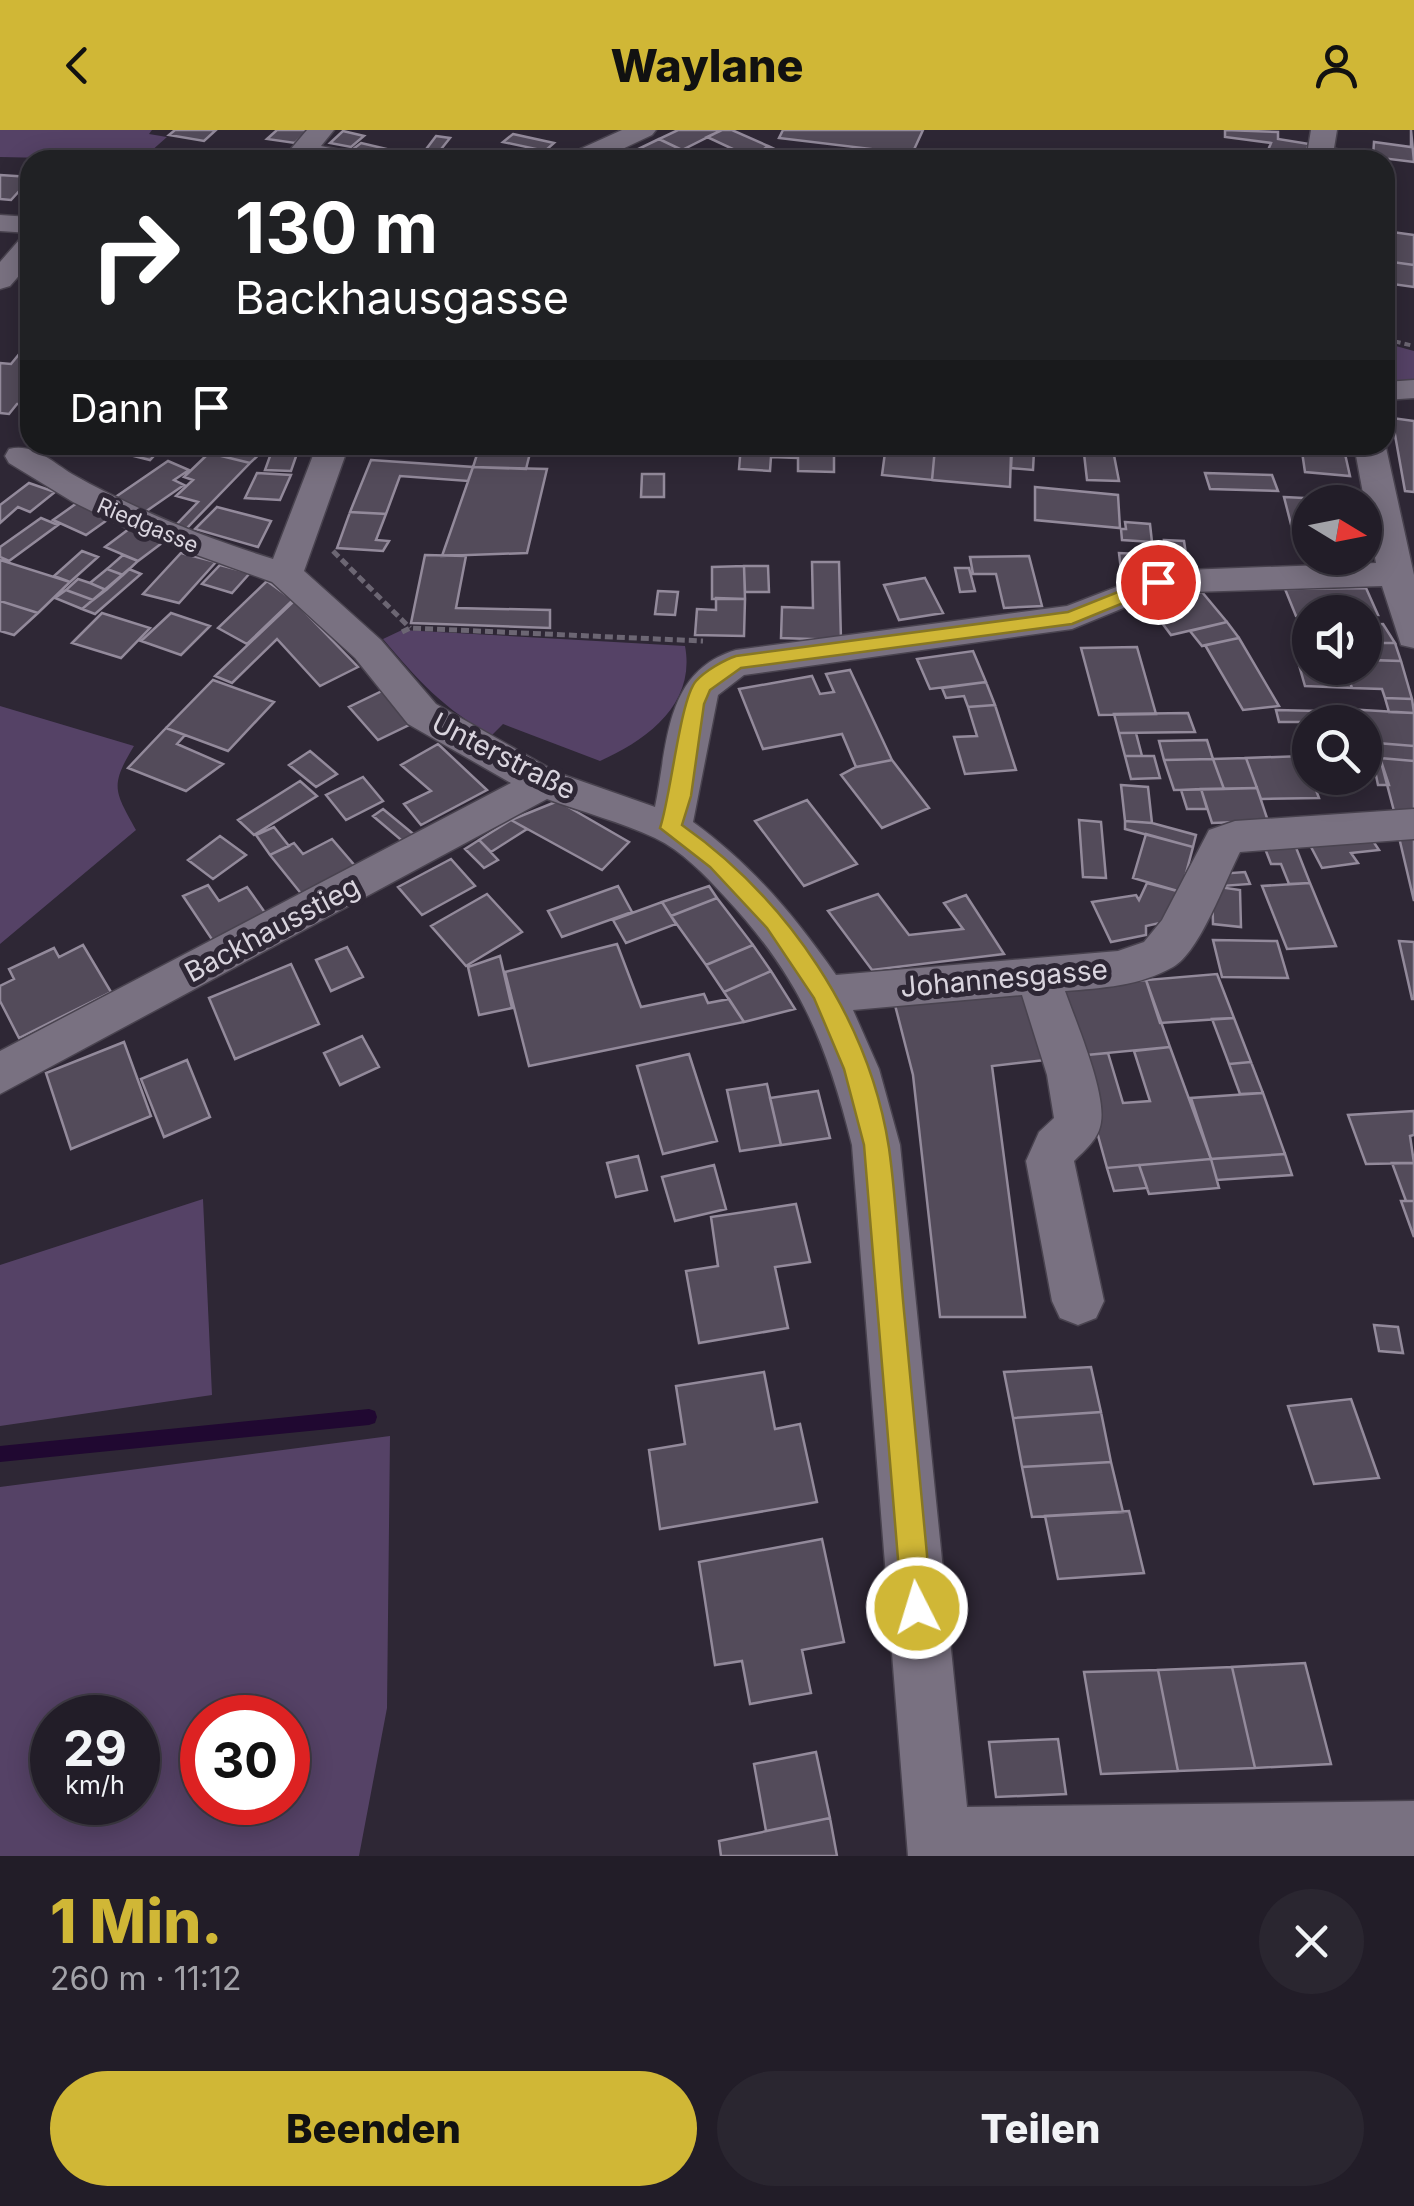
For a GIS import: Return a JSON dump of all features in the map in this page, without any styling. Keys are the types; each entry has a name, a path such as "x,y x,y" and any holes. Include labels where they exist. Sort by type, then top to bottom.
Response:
{"street":[{"path":"303,150 321,130"},
{"path":"600,150 643,130"},
{"path":"0,280 20,257"},
{"path":"285,574 329,455"},
{"path":"1372,455 1396,574 1414,636"},
{"name":"Riedgasse","path":"21,456 80,495 186,544 285,574"},
{"name":"Unterstraße","path":"285,574 368,649 422,714 544,783 670,828 718,862 774,922 824,994 856,1069 876,1145 939,1848"},
{"path":"670,828 681,796 694,704 702,686 736,662 1072,618 1158,582 1396,574"},
{"name":"Backhausstieg","path":"0,1074 544,783"},
{"name":"Johannesgasse","path":"824,994 1120,969 1160,954 1178,932 1224,841 1235,836 1414,824"},
{"path":"1038,976 1076,1103 1075,1129 1056,1147 1050,1161 1078,1301"},
{"path":"939,1848 1414,1833"}],"path":[{"path":"332,550 410,628 706,641"}],"shaded area":[{"path":"0,130 152,130 149,134 167,137 152,150 20,150 20,157 0,157"},
{"path":"1395,346 1414,351 1414,380 1395,380"},
{"path":"402,630 685,646 686,667 683,685 664,717 635,742 600,761 503,724 492,735 475,726 432,693 383,639"},
{"path":"0,706 134,746 121,771 118,789 136,830 0,944"},
{"path":"203,1199 212,1395 0,1426 0,1265"},
{"path":"390,1436 387,1708 359,1856 0,1856 0,1487"}],"building":[{"path":"175,130 216,130 204,141 169,135"},
{"path":"277,130 309,130 295,143 267,139"},
{"path":"678,130 722,130 682,150 659,139"},
{"path":"732,130 768,146 763,150 735,150 707,137"},
{"path":"783,130 923,130 914,150 879,150 779,138"},
{"path":"1225,130 1278,132 1278,139 1309,144 1307,150 1268,150 1271,143 1225,137"},
{"path":"1411,130 1414,162 1395,160 1395,150 1373,150 1374,142 1411,147"},
{"path":"343,131 364,136 351,147 330,143"},
{"path":"513,134 554,143 540,150 503,142"},
{"path":"436,136 450,138 440,150 426,150"},
{"path":"659,139 682,150 636,150"},
{"path":"361,143 391,150 352,150"},
{"path":"0,175 20,176 20,190 11,200 0,199"},
{"path":"1395,232 1414,235 1414,265 1395,262"},
{"path":"1395,262 1414,265 1414,287 1395,284"},
{"path":"20,353 20,404 9,414 0,413 0,363 11,364"},
{"path":"1395,418 1414,421 1414,492 1405,491"},
{"path":"207,455 250,463 186,529 175,526 198,502 176,496 193,480 184,477"},
{"path":"217,455 259,455 250,463"},
{"path":"270,455 297,455 291,471 265,470"},
{"path":"477,455 530,455 526,469 473,467"},
{"path":"740,455 834,455 834,472 798,471 798,458 771,457 770,471 739,469"},
{"path":"885,455 934,455 932,480 882,475"},
{"path":"934,455 1011,455 1010,487 932,480"},
{"path":"1012,455 1034,455 1033,470 1011,468"},
{"path":"1084,455 1114,455 1119,481 1087,480"},
{"path":"1302,455 1345,455 1350,476 1305,472"},
{"path":"371,460 473,467 468,481 400,476 386,514 350,512"},
{"path":"168,461 189,470 174,480 184,485 145,512 114,498"},
{"path":"473,467 547,469 527,553 442,556"},
{"path":"257,473 291,475 280,500 245,498"},
{"path":"1205,473 1272,475 1278,491 1210,489"},
{"path":"642,474 664,474 664,497 641,497"},
{"path":"29,483 55,492 30,512 18,507 0,523 0,505"},
{"path":"1035,487 1118,495 1120,528 1035,520"},
{"path":"1284,497 1292,497 1292,528"},
{"path":"77,503 110,518 86,535 53,520"},
{"path":"217,507 271,521 258,547 195,529"},
{"path":"350,512 386,514 376,540 389,541 383,551 337,548"},
{"path":"41,518 58,525 9,561 0,557 0,547"},
{"path":"1125,522 1150,524 1152,542 1122,540"},
{"path":"129,529 162,543 138,561 105,547"},
{"path":"1164,540 1184,541 1189,574 1121,570 1119,553 1167,555"},
{"path":"82,551 98,557 70,582 54,576"},
{"path":"181,553 216,562 179,603 143,594"},
{"path":"123,555 138,561 123,575 107,569"},
{"path":"425,555 466,556 456,608 550,610 550,628 411,623"},
{"path":"1029,556 1042,606 1004,608 996,574 973,574 970,557"},
{"path":"0,560 70,582 38,613 0,601"},
{"path":"812,562 839,562 841,640 781,638 782,607 813,608"},
{"path":"220,565 250,573 232,593 202,584"},
{"path":"744,566 768,566 769,592 745,592"},
{"path":"744,566 745,599 712,599 712,567"},
{"path":"955,568 969,568 975,591 960,592"},
{"path":"107,569 123,575 106,590 90,583"},
{"path":"129,569 141,574 95,614 82,609"},
{"path":"925,578 943,613 899,620 884,585"},
{"path":"78,579 106,590 93,600 66,590"},
{"path":"267,581 293,600 247,644 218,628"},
{"path":"1366,588 1369,595 1292,595 1292,606 1285,589"},
{"path":"66,590 93,600 82,609 55,598"},
{"path":"658,591 678,592 675,615 655,614"},
{"path":"1202,592 1227,622 1171,635 1148,604"},
{"path":"716,598 745,599 744,636 695,635 697,609 716,610"},
{"path":"0,601 38,613 14,635 0,631"},
{"path":"294,601 358,667 320,686 277,639 232,683 215,676"},
{"path":"102,613 150,628 121,658 72,643"},
{"path":"171,613 210,626 181,655 141,641"},
{"path":"1227,622 1239,638 1202,646 1190,631"},
{"path":"1383,624 1395,643 1382,643"},
{"path":"1239,638 1279,706 1243,710 1205,645"},
{"path":"1382,643 1395,643 1401,661 1382,660"},
{"path":"1137,647 1156,714 1099,715 1081,648"},
{"path":"973,651 986,682 930,689 917,659"},
{"path":"1382,660 1401,661 1412,699 1385,698 1382,689 1351,685 1382,685"},
{"path":"850,670 892,760 856,767 842,734 763,749 739,689 812,676 820,694 834,692 826,674"},
{"path":"213,680 274,702 228,751 166,728"},
{"path":"986,682 995,705 968,707 964,696 946,698 942,688"},
{"path":"1351,685 1352,688 1305,686"},
{"path":"382,691 411,724 378,740 349,707"},
{"path":"1385,698 1412,699 1414,713 1389,712"},
{"path":"995,705 1016,770 965,774 954,737 977,736 968,707"},
{"path":"1276,710 1292,710 1292,722 1279,722"},
{"path":"1382,711 1414,713 1414,746 1382,743"},
{"path":"1188,713 1195,732 1119,733 1114,714"},
{"path":"166,728 185,735 177,744 223,764 186,791 128,768"},
{"path":"1119,733 1136,733 1142,756 1125,756"},
{"path":"1207,740 1213,759 1164,760 1159,741"},
{"path":"1382,743 1414,746 1414,761 1382,758"},
{"path":"438,744 487,790 421,825 404,804 431,791 401,765"},
{"path":"310,751 337,774 316,787 289,765"},
{"path":"1125,756 1154,756 1160,778 1131,779"},
{"path":"1292,756 1292,795 1319,798 1261,799 1246,758"},
{"path":"1246,758 1257,788 1224,789 1213,759"},
{"path":"1382,758 1414,761 1414,810 1394,811"},
{"path":"1213,759 1224,789 1174,790 1164,760"},
{"path":"892,760 929,808 882,828 841,775 856,767"},
{"path":"1382,764 1389,785 1382,785"},
{"path":"363,777 383,801 346,820 326,795"},
{"path":"300,781 317,796 254,835 238,820"},
{"path":"1121,785 1148,787 1152,823 1125,821"},
{"path":"1257,788 1268,821 1212,823 1201,789"},
{"path":"1201,789 1207,809 1187,809 1181,790"},
{"path":"807,800 857,864 804,886 755,821"},
{"path":"558,801 629,842 602,870 511,820"},
{"path":"383,809 417,837 407,845 373,816"},
{"path":"511,820 527,829 491,852 479,840"},
{"path":"1079,820 1101,822 1106,878 1083,877"},
{"path":"1125,821 1152,823 1196,835 1193,847 1125,829"},
{"path":"274,827 289,846 270,855 256,835"},
{"path":"1398,833 1414,835 1414,901"},
{"path":"1146,834 1193,847 1181,892 1133,878"},
{"path":"220,836 246,855 213,879 188,860"},
{"path":"1371,838 1379,850 1351,853 1358,863 1322,868 1310,845"},
{"path":"332,839 356,867 303,896 270,855 294,843 303,854"},
{"path":"479,840 498,860 484,868 465,849"},
{"path":"1295,845 1310,883 1289,884 1281,864 1271,864 1264,846"},
{"path":"451,859 475,886 422,915 398,887"},
{"path":"1245,872 1250,884 1222,886 1217,874"},
{"path":"1147,883 1181,892 1160,923 1146,926 1146,935 1111,942 1092,902 1136,895 1139,900"},
{"path":"1310,883 1336,946 1287,949 1262,886"},
{"path":"208,885 219,901 247,887 266,914 213,941 183,896"},
{"path":"618,886 632,912 562,937 548,911"},
{"path":"709,886 717,898 671,916 662,902"},
{"path":"1212,886 1240,890 1241,927 1213,924"},
{"path":"487,894 522,932 466,966 431,926"},
{"path":"878,894 909,935 963,929 944,903 966,895 1004,954 872,970 828,911"},
{"path":"717,898 753,945 706,965 671,916"},
{"path":"662,902 676,924 626,943 613,920"},
{"path":"1213,940 1277,941 1288,978 1222,977"},
{"path":"1399,941 1414,942 1414,999 1412,999"},
{"path":"617,944 641,1007 704,994 708,1003 729,999 744,1022 529,1066 505,972"},
{"path":"83,945 111,992 19,1038 0,1001 0,986 14,979 9,969 54,948 59,957"},
{"path":"753,945 771,971 724,992 706,965"},
{"path":"347,947 363,977 331,991 316,960"},
{"path":"500,956 512,1008 479,1015 468,967"},
{"path":"291,964 319,1024 235,1059 209,998"},
{"path":"771,971 795,1009 744,1022 724,992"},
{"path":"1217,974 1234,1018 1160,1023 1146,980"},
{"path":"1146,980 1170,1047 1076,1056 1055,988"},
{"path":"1032,990 1055,1059 992,1066 1025,1317 940,1317 913,1075 895,1005"},
{"path":"1234,1018 1251,1062 1229,1064 1212,1019"},
{"path":"362,1036 379,1067 340,1085 324,1053"},
{"path":"124,1042 151,1116 71,1149 46,1073"},
{"path":"1170,1047 1211,1159 1107,1168 1076,1056 1108,1053 1123,1103 1150,1101 1134,1051"},
{"path":"689,1054 717,1141 663,1154 637,1066"},
{"path":"187,1060 210,1117 164,1137 141,1079"},
{"path":"1251,1062 1263,1093 1240,1094 1229,1064"},
{"path":"767,1084 781,1145 740,1151 727,1090"},
{"path":"818,1091 830,1138 781,1145 770,1098"},
{"path":"1263,1093 1285,1154 1211,1159 1191,1098"},
{"path":"1414,1111 1414,1135 1410,1136 1414,1163 1366,1164 1348,1115"},
{"path":"1285,1154 1292,1175 1217,1180 1211,1159"},
{"path":"638,1156 647,1190 616,1197 607,1163"},
{"path":"1211,1159 1219,1188 1149,1194 1139,1165"},
{"path":"1392,1163 1414,1163 1414,1201 1406,1201"},
{"path":"714,1165 726,1209 675,1221 662,1177"},
{"path":"1139,1165 1147,1188 1114,1191 1107,1168"},
{"path":"1401,1201 1414,1201 1414,1237"},
{"path":"796,1204 810,1262 775,1267 788,1328 699,1343 686,1271 718,1266 711,1217"},
{"path":"1374,1325 1398,1327 1403,1353 1379,1351"},
{"path":"1091,1367 1101,1412 1013,1418 1004,1372"},
{"path":"764,1372 775,1429 800,1424 817,1502 660,1529 649,1450 685,1444 676,1386"},
{"path":"1351,1399 1379,1478 1314,1484 1288,1406"},
{"path":"1101,1412 1111,1462 1022,1467 1013,1418"},
{"path":"1111,1462 1123,1512 1032,1517 1022,1467"},
{"path":"1129,1511 1144,1573 1058,1579 1045,1516"},
{"path":"822,1539 844,1642 802,1650 811,1693 750,1704 742,1661 715,1665 699,1562"},
{"path":"1305,1663 1331,1764 1255,1768 1232,1667"},
{"path":"1232,1667 1255,1768 1178,1771 1158,1670"},
{"path":"1158,1670 1178,1771 1101,1774 1084,1672"},
{"path":"1058,1739 1066,1794 996,1797 989,1742"},
{"path":"816,1752 830,1818 766,1831 754,1764"},
{"path":"830,1818 837,1856 721,1856 719,1841"}],"waterway":[{"path":"0,1454 369,1417"}],"route":[{"path":"917,1608 876,1145 856,1069 824,994 774,922 718,862 670,828 681,796 694,704 702,686 736,662 1072,618 1135,588 1158,582"}]}
